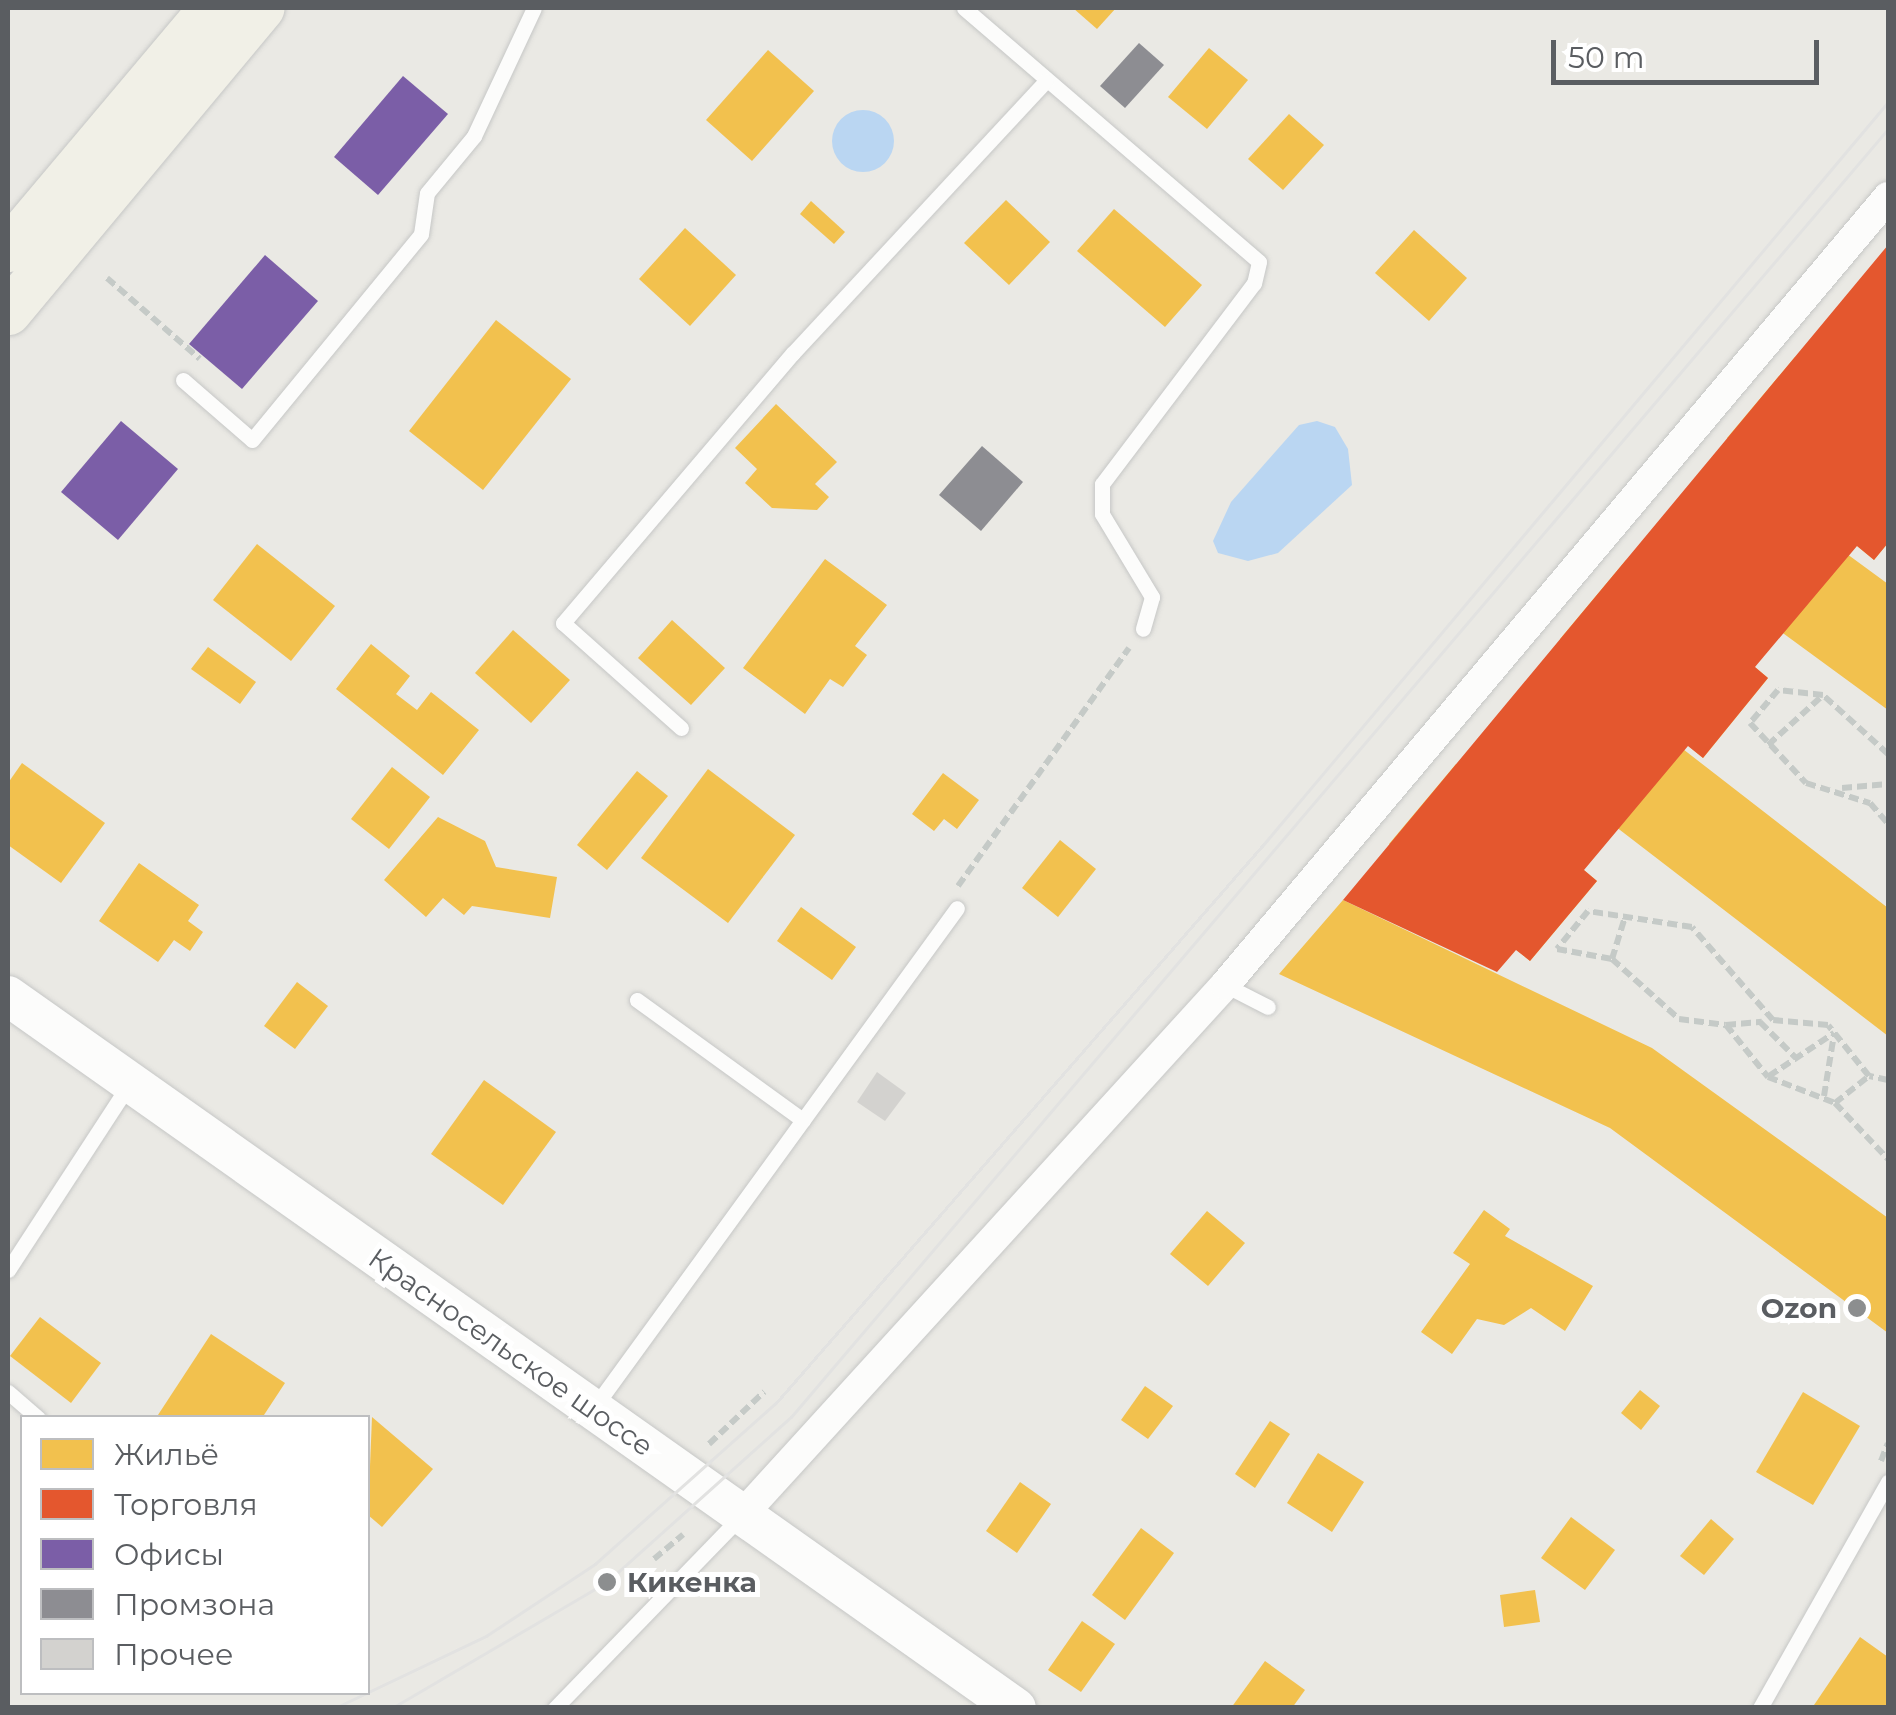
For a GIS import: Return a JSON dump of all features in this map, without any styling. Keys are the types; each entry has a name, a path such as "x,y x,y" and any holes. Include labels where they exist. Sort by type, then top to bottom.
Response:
{"main road":[{"path":"8,249 210,8"},
{"path":"8,312 261,8"},
{"name":"Красносельское шоссе","path":"8,996 1016,1708"}],"street":[{"path":"742,1515 1225,986 1888,197"}],"lane":[{"path":"183,380 252,440 421,234 427,193 474,136 534,8"},
{"path":"964,8 1260,262 1254,283 1102,484 1102,514 1152,597 1143,629"},
{"path":"681,728 563,622 793,353 1046,82"},
{"path":"594,1409 957,908"},
{"path":"1225,986 1268,1007"},
{"path":"637,1000 803,1120"},
{"path":"8,1270 130,1083"},
{"path":"8,1392 35,1415"},
{"path":"1760,1708 1888,1482"},
{"path":"555,1708 742,1515"}],"path":[{"path":"107,278 208,366"},
{"path":"957,908 952,896 1143,629"},
{"path":"1888,754 1823,695 1778,690 1750,723 1806,783 1836,788 1888,784"},
{"path":"1768,745 1823,695"},
{"path":"1836,788 1870,803 1888,824"},
{"path":"1773,1020 1692,927 1588,911 1557,949 1612,959 1679,1019 1726,1025 1773,1020 1834,1033 1869,1076 1888,1080"},
{"path":"1612,959 1625,917"},
{"path":"1760,1022 1796,1058"},
{"path":"1726,1025 1768,1077 1836,1102 1888,1159"},
{"path":"1768,1077 1834,1033"},
{"path":"1824,1096 1834,1033"},
{"path":"1836,1102 1869,1076"},
{"path":"710,1444 764,1392"},
{"path":"654,1559 683,1535"}],"water":[{"path":"863,110 885,119 894,141 885,163 863,172 841,163 832,141 841,119"},
{"path":"1317,421 1335,427 1348,449 1352,485 1278,553 1248,561 1218,553 1213,541 1231,502 1299,425"}],"building: Жильё":[{"path":"1073,8 1116,8 1097,29"},
{"path":"1209,48 1248,80 1207,129 1168,97"},
{"path":"768,50 814,91 752,161 706,120"},
{"path":"1289,114 1324,145 1283,190 1248,159"},
{"path":"1006,200 1050,242 1009,285 964,243"},
{"path":"811,201 845,232 834,244 800,214"},
{"path":"1114,209 1202,285 1165,327 1077,251"},
{"path":"685,228 736,275 690,326 639,279"},
{"path":"1414,230 1467,278 1429,321 1375,273"},
{"path":"496,320 571,379 483,490 409,431"},
{"path":"1795,357 1888,435 1888,543 1874,560 1727,438"},
{"path":"776,404 837,462 815,484 829,497 817,510 772,508 745,483 757,469 735,448"},
{"path":"1832,543 1888,584 1888,710 1772,625 1783,611 1768,600 1798,561 1812,571"},
{"path":"257,544 335,606 291,661 213,600"},
{"path":"825,559 887,605 855,646 867,655 843,687 830,679 805,714 743,668"},
{"path":"1626,560 1768,678 1703,758 1560,639"},
{"path":"672,620 725,668 691,705 638,658"},
{"path":"513,630 570,680 531,723 475,673"},
{"path":"371,644 410,676 396,694 417,710 431,692 479,730 443,775 336,689"},
{"path":"208,647 256,682 240,704 191,669"},
{"path":"1670,739 1888,908 1888,1036 1607,820 1616,808 1603,798 1632,760 1646,770"},
{"path":"22,763 105,823 61,883 8,845 8,783"},
{"path":"1456,764 1597,881 1530,961 1389,844"},
{"path":"392,767 430,797 389,849 351,819"},
{"path":"708,769 795,835 728,923 641,858"},
{"path":"637,771 668,796 607,870 577,845"},
{"path":"943,773 979,800 957,829 944,819 934,831 912,814"},
{"path":"438,817 485,841 496,867 557,877 550,918 472,906 464,915 443,898 426,917 384,880"},
{"path":"1060,840 1096,869 1058,917 1022,888"},
{"path":"139,863 199,905 188,921 203,932 190,951 174,940 158,962 99,921"},
{"path":"1343,900 1652,1048 1888,1218 1888,1333 1610,1128 1279,974"},
{"path":"801,907 856,947 832,980 777,941"},
{"path":"297,982 328,1006 295,1049 264,1026"},
{"path":"484,1080 556,1132 503,1205 431,1154"},
{"path":"1484,1210 1510,1229 1505,1236 1593,1286 1565,1331 1531,1308 1504,1325 1477,1319 1452,1354 1421,1332 1470,1264 1453,1253"},
{"path":"1207,1211 1245,1243 1208,1286 1170,1254"},
{"path":"40,1317 101,1363 71,1403 10,1356"},
{"path":"211,1334 285,1383 264,1415 158,1415"},
{"path":"1145,1386 1173,1406 1148,1439 1121,1420"},
{"path":"1640,1390 1660,1406 1641,1430 1621,1413"},
{"path":"1803,1392 1860,1426 1813,1505 1756,1472"},
{"path":"372,1417 433,1469 382,1527 370,1517"},
{"path":"1270,1421 1290,1434 1255,1488 1235,1474"},
{"path":"1318,1453 1364,1482 1332,1532 1287,1503"},
{"path":"1020,1482 1051,1504 1017,1553 986,1531"},
{"path":"1571,1517 1615,1550 1585,1590 1541,1558"},
{"path":"1711,1519 1734,1539 1704,1575 1680,1556"},
{"path":"1141,1528 1174,1553 1125,1620 1092,1595"},
{"path":"1535,1590 1540,1622 1504,1627 1500,1595"},
{"path":"1082,1621 1115,1644 1081,1692 1048,1670"},
{"path":"1860,1637 1888,1657 1888,1708 1812,1708"},
{"path":"1265,1661 1305,1690 1292,1708 1231,1708"}],"building: Торговля":[{"path":"1888,245 1888,543 1874,560 1857,546 1755,667 1768,678 1703,758 1688,746 1584,870 1597,881 1530,961 1516,950 1497,972 1343,900"}],"building: Офисы":[{"path":"403,76 448,114 378,195 334,157"},
{"path":"265,255 318,301 242,389 189,344"},
{"path":"121,421 178,469 118,540 61,492"}],"building: Промзона":[{"path":"1139,43 1164,65 1125,108 1100,86"},
{"path":"982,446 1023,482 981,531 939,495"}],"building: Прочее":[{"path":"877,1072 906,1093 885,1121 857,1102"}],"tram line":[{"path":"370,1691 486,1636 595,1564 776,1403 1263,845 1888,102"},
{"path":"392,1708 607,1582 791,1417 1888,129"},
{"path":"335,1708 362,1695"}],"place":[{"name":"Ozon","path":"1857,1308"},
{"name":"Кикенка","path":"607,1582"}]}
